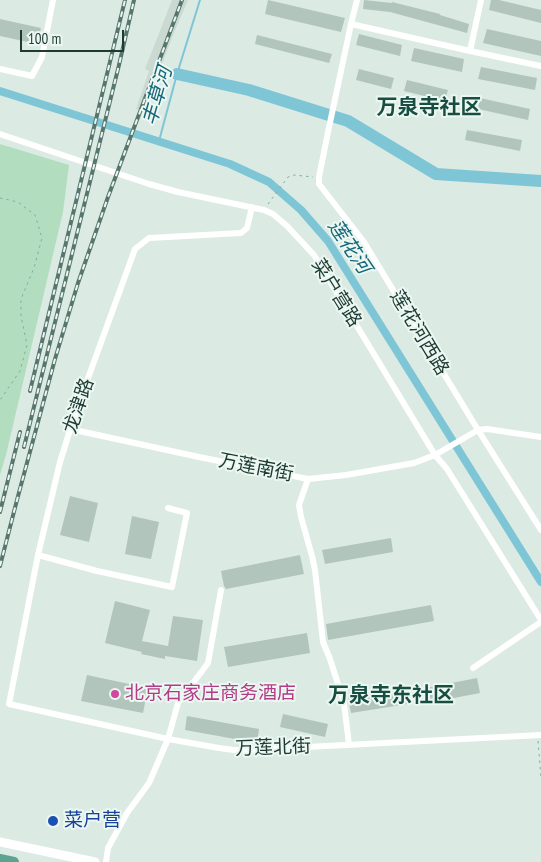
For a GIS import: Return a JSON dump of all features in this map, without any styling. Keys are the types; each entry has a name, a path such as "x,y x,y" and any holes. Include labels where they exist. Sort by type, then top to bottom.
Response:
{"main road":[{"path":"0,859 14,862"}],"street":[{"path":"0,69 32,76 42,57 53,0"},
{"path":"319,177 357,0"},
{"path":"470,51 482,0"},
{"path":"351,24 541,66"},
{"name":"菜户营路","path":"0,134 149,184 264,210 280,220 314,255 435,455 447,469 541,621"},
{"name":"莲花河西路","path":"319,177 319,184 364,242 541,530"},
{"name":"龙津路","path":"9,704 38,555 60,462 70,429 136,248 149,238 241,233 246,228 252,207"},
{"name":"万莲南街","path":"70,429 308,479 346,475 414,463 435,455 478,430"},
{"path":"478,430 498,430 541,437"},
{"path":"308,479 299,505 315,570 323,642 344,702 349,745"},
{"path":"38,555 97,571 172,587 187,513 168,508"},
{"path":"106,862 108,848 127,813 149,783 168,739 178,703 208,662 221,590"},
{"path":"473,668 541,621"},
{"name":"万莲北街","path":"9,704 168,739 234,750 540,735"},
{"path":"0,842 95,862"}],"path":[{"path":"272,198 288,178 294,175 319,177"},
{"path":"0,198 18,202 34,215 42,238 34,268 21,299 21,316 27,345 20,371 0,400"},
{"path":"540,735 541,778"}],"shaded area":[{"path":"172,0 188,0 144,112 136,109 149,71 145,69"}],"green space":[{"path":"0,144 69,165 63,212 0,475"}],"building":[{"path":"268,0 345,18 341,32 265,14"},
{"path":"364,0 392,2 440,14 469,24 467,33 390,12 363,9"},
{"path":"491,0 499,0 541,10 541,23 489,10"},
{"path":"0,19 41,28 37,44 0,36"},
{"path":"487,29 541,41 541,56 483,43"},
{"path":"359,34 402,45 400,56 356,45"},
{"path":"257,35 332,54 329,63 255,44"},
{"path":"414,48 464,59 462,72 411,61"},
{"path":"481,67 537,78 535,90 478,79"},
{"path":"359,69 394,78 391,89 356,80"},
{"path":"407,80 448,90 445,101 404,91"},
{"path":"480,98 530,109 528,120 478,109"},
{"path":"467,130 522,140 520,151 465,140"},
{"path":"70,496 98,503 89,542 60,535"},
{"path":"132,516 159,522 151,559 125,554"},
{"path":"391,538 393,552 325,564 322,550"},
{"path":"300,555 304,574 226,589 224,586 221,571"},
{"path":"115,601 150,610 142,641 168,646 173,616 203,620 197,661 165,656 165,659 105,643"},
{"path":"431,605 434,621 328,640 326,624"},
{"path":"307,633 310,653 228,667 224,647"},
{"name":"北京石家庄商务酒店","path":"87,675 148,688 143,713 81,701"},
{"path":"477,678 480,693 428,703 426,688"},
{"path":"406,688 408,704 351,713 348,697"},
{"path":"283,714 328,724 325,737 280,727"},
{"path":"187,716 259,729 257,743 185,730"}],"waterway":[{"name":"丰草河","path":"159,141 200,0"},
{"path":"177,74 249,90 348,121 436,174 541,181"},
{"name":"莲花河","path":"0,91 230,164 269,182 301,210 328,241 541,582"}],"railway":[{"path":"30,391 125,0"},
{"path":"24,447 134,0"},
{"path":"0,566 55,359 78,283 108,197 182,0"},
{"path":"0,512 20,432"}],"place":[{"name":"北京石家庄商务酒店","path":"115,694"},
{"name":"菜户营","path":"53,821"}],"district":[{"name":"万泉寺社区","path":"429,108"},
{"name":"万泉寺东社区","path":"391,696"}]}
